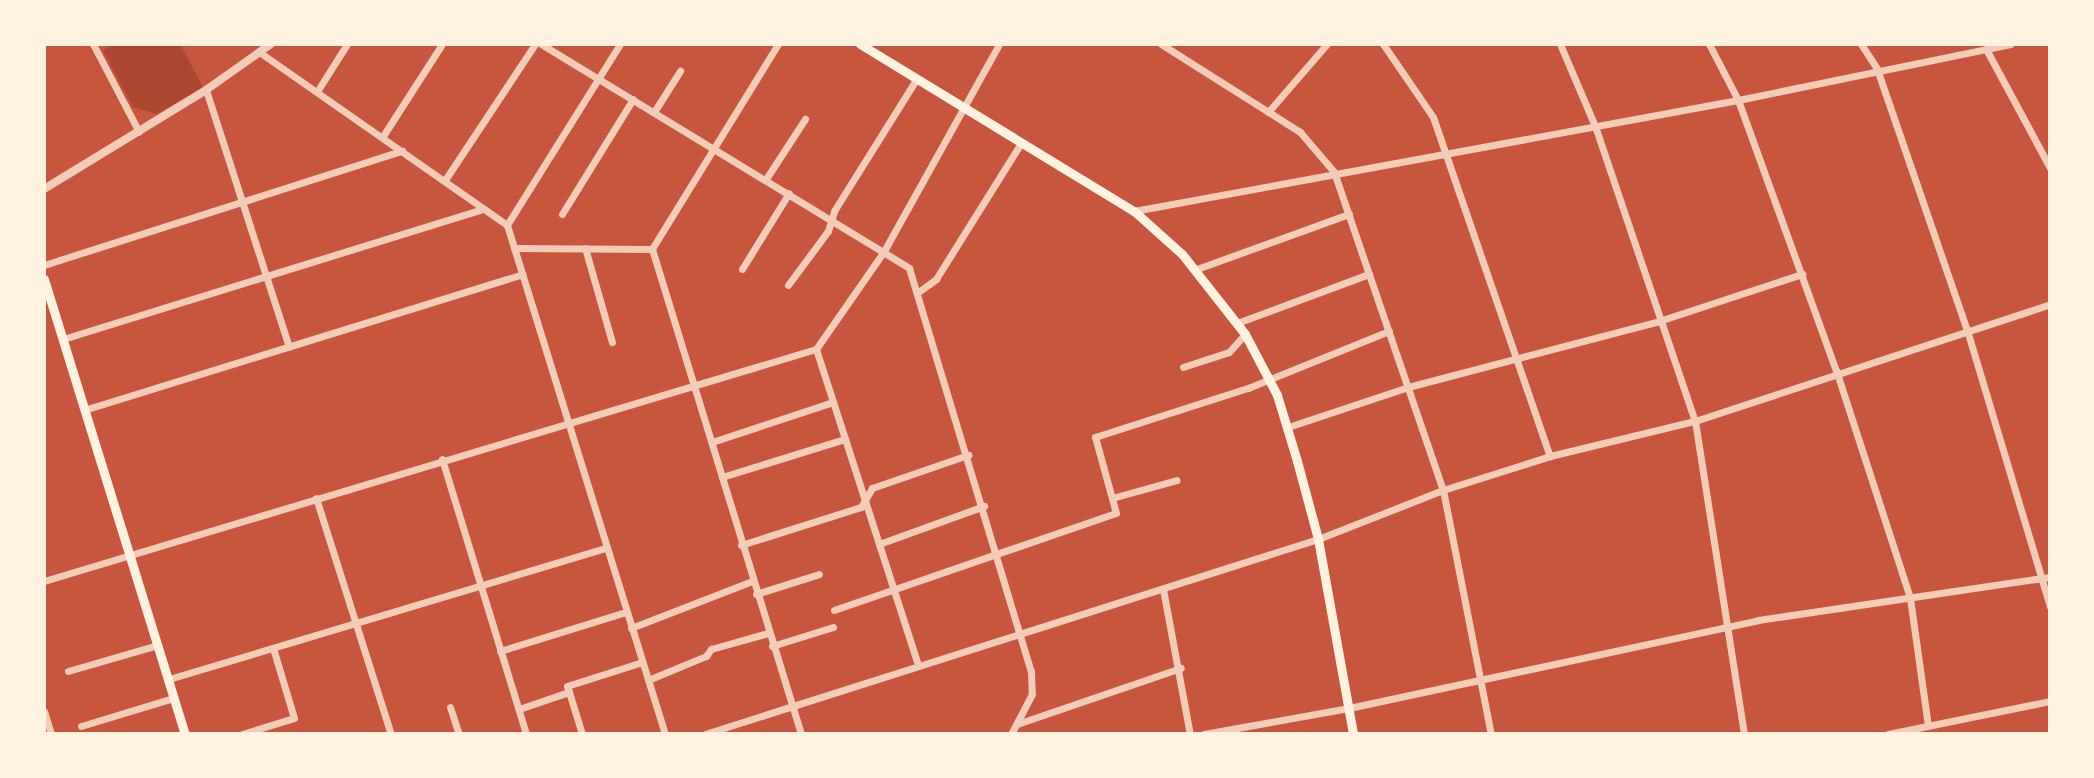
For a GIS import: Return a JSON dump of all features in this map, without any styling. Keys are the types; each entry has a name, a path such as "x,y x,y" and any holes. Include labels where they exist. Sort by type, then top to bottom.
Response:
{"main road":[{"path":"860,44 1134,211 1194,270 1245,334 1269,378 1288,427 1318,539 1353,734"},
{"path":"44,279 185,734"}],"street":[{"path":"44,189 206,90 262,54 271,44"},
{"path":"318,90 347,44"},
{"path":"383,136 442,44"},
{"path":"445,180 538,44 833,219 909,268 1020,632 1032,694 1011,734"},
{"path":"507,225 620,44"},
{"path":"778,44 652,249 801,734"},
{"path":"44,581 816,349 884,251 999,44"},
{"path":"1161,44 1300,132 1334,172 1443,490 1491,734"},
{"path":"1268,112 1327,44"},
{"path":"1383,44 1433,117 1447,151 1550,456"},
{"path":"1560,44 1595,126 1695,421 1744,734"},
{"path":"1709,44 1738,100 1802,274 1910,598 1928,726"},
{"path":"1861,44 1877,69 1967,330 2047,578 2050,607"},
{"path":"1134,211 1447,151 1738,100 2010,44"},
{"path":"95,45 139,132"},
{"path":"1986,49 2050,168"},
{"path":"262,54 318,90 507,225 565,422 665,734"},
{"path":"654,112 680,71"},
{"path":"788,285 833,219 917,78"},
{"path":"206,90 289,347"},
{"path":"562,214 633,99"},
{"path":"766,179 805,119"},
{"path":"917,293 936,279 1021,143"},
{"path":"44,265 402,151"},
{"path":"742,269 789,193"},
{"path":"63,339 483,209"},
{"path":"1194,270 1349,214"},
{"path":"514,248 652,249"},
{"path":"585,248 612,342"},
{"path":"84,410 522,274"},
{"path":"1237,323 1369,274"},
{"path":"1288,427 1408,387 1519,361 1659,321 1802,274"},
{"path":"705,734 917,662 1318,539 1443,490 1550,456 1695,421 1836,370 2050,304"},
{"path":"834,610 998,554 1013,545 1116,513 1095,437 1269,378 1389,331"},
{"path":"1183,367 1229,352 1245,334"},
{"path":"816,349 917,662"},
{"path":"712,442 833,402"},
{"path":"722,477 845,439"},
{"path":"741,545 861,507 872,488 968,455"},
{"path":"442,459 526,734"},
{"path":"1112,498 1177,480"},
{"path":"316,498 391,734"},
{"path":"879,544 984,506"},
{"path":"169,679 606,548"},
{"path":"756,594 819,574"},
{"path":"1204,734 1349,708 1729,626 2047,578"},
{"path":"631,628 752,581"},
{"path":"1163,589 1181,668 1190,734"},
{"path":"500,651 626,612"},
{"path":"772,646 833,627"},
{"path":"648,680 706,656 711,649 768,633"},
{"path":"68,671 158,645"},
{"path":"242,734 294,718 273,648"},
{"path":"582,734 567,686 642,662"},
{"path":"1017,724 1181,668"},
{"path":"519,709 569,692"},
{"path":"81,726 174,698"},
{"path":"1888,734 2050,701"},
{"path":"450,707 459,734"},
{"path":"44,711 51,734"}],"shaded area":[{"path":"115,44 180,44 203,87 157,114 133,107 103,50"}]}
